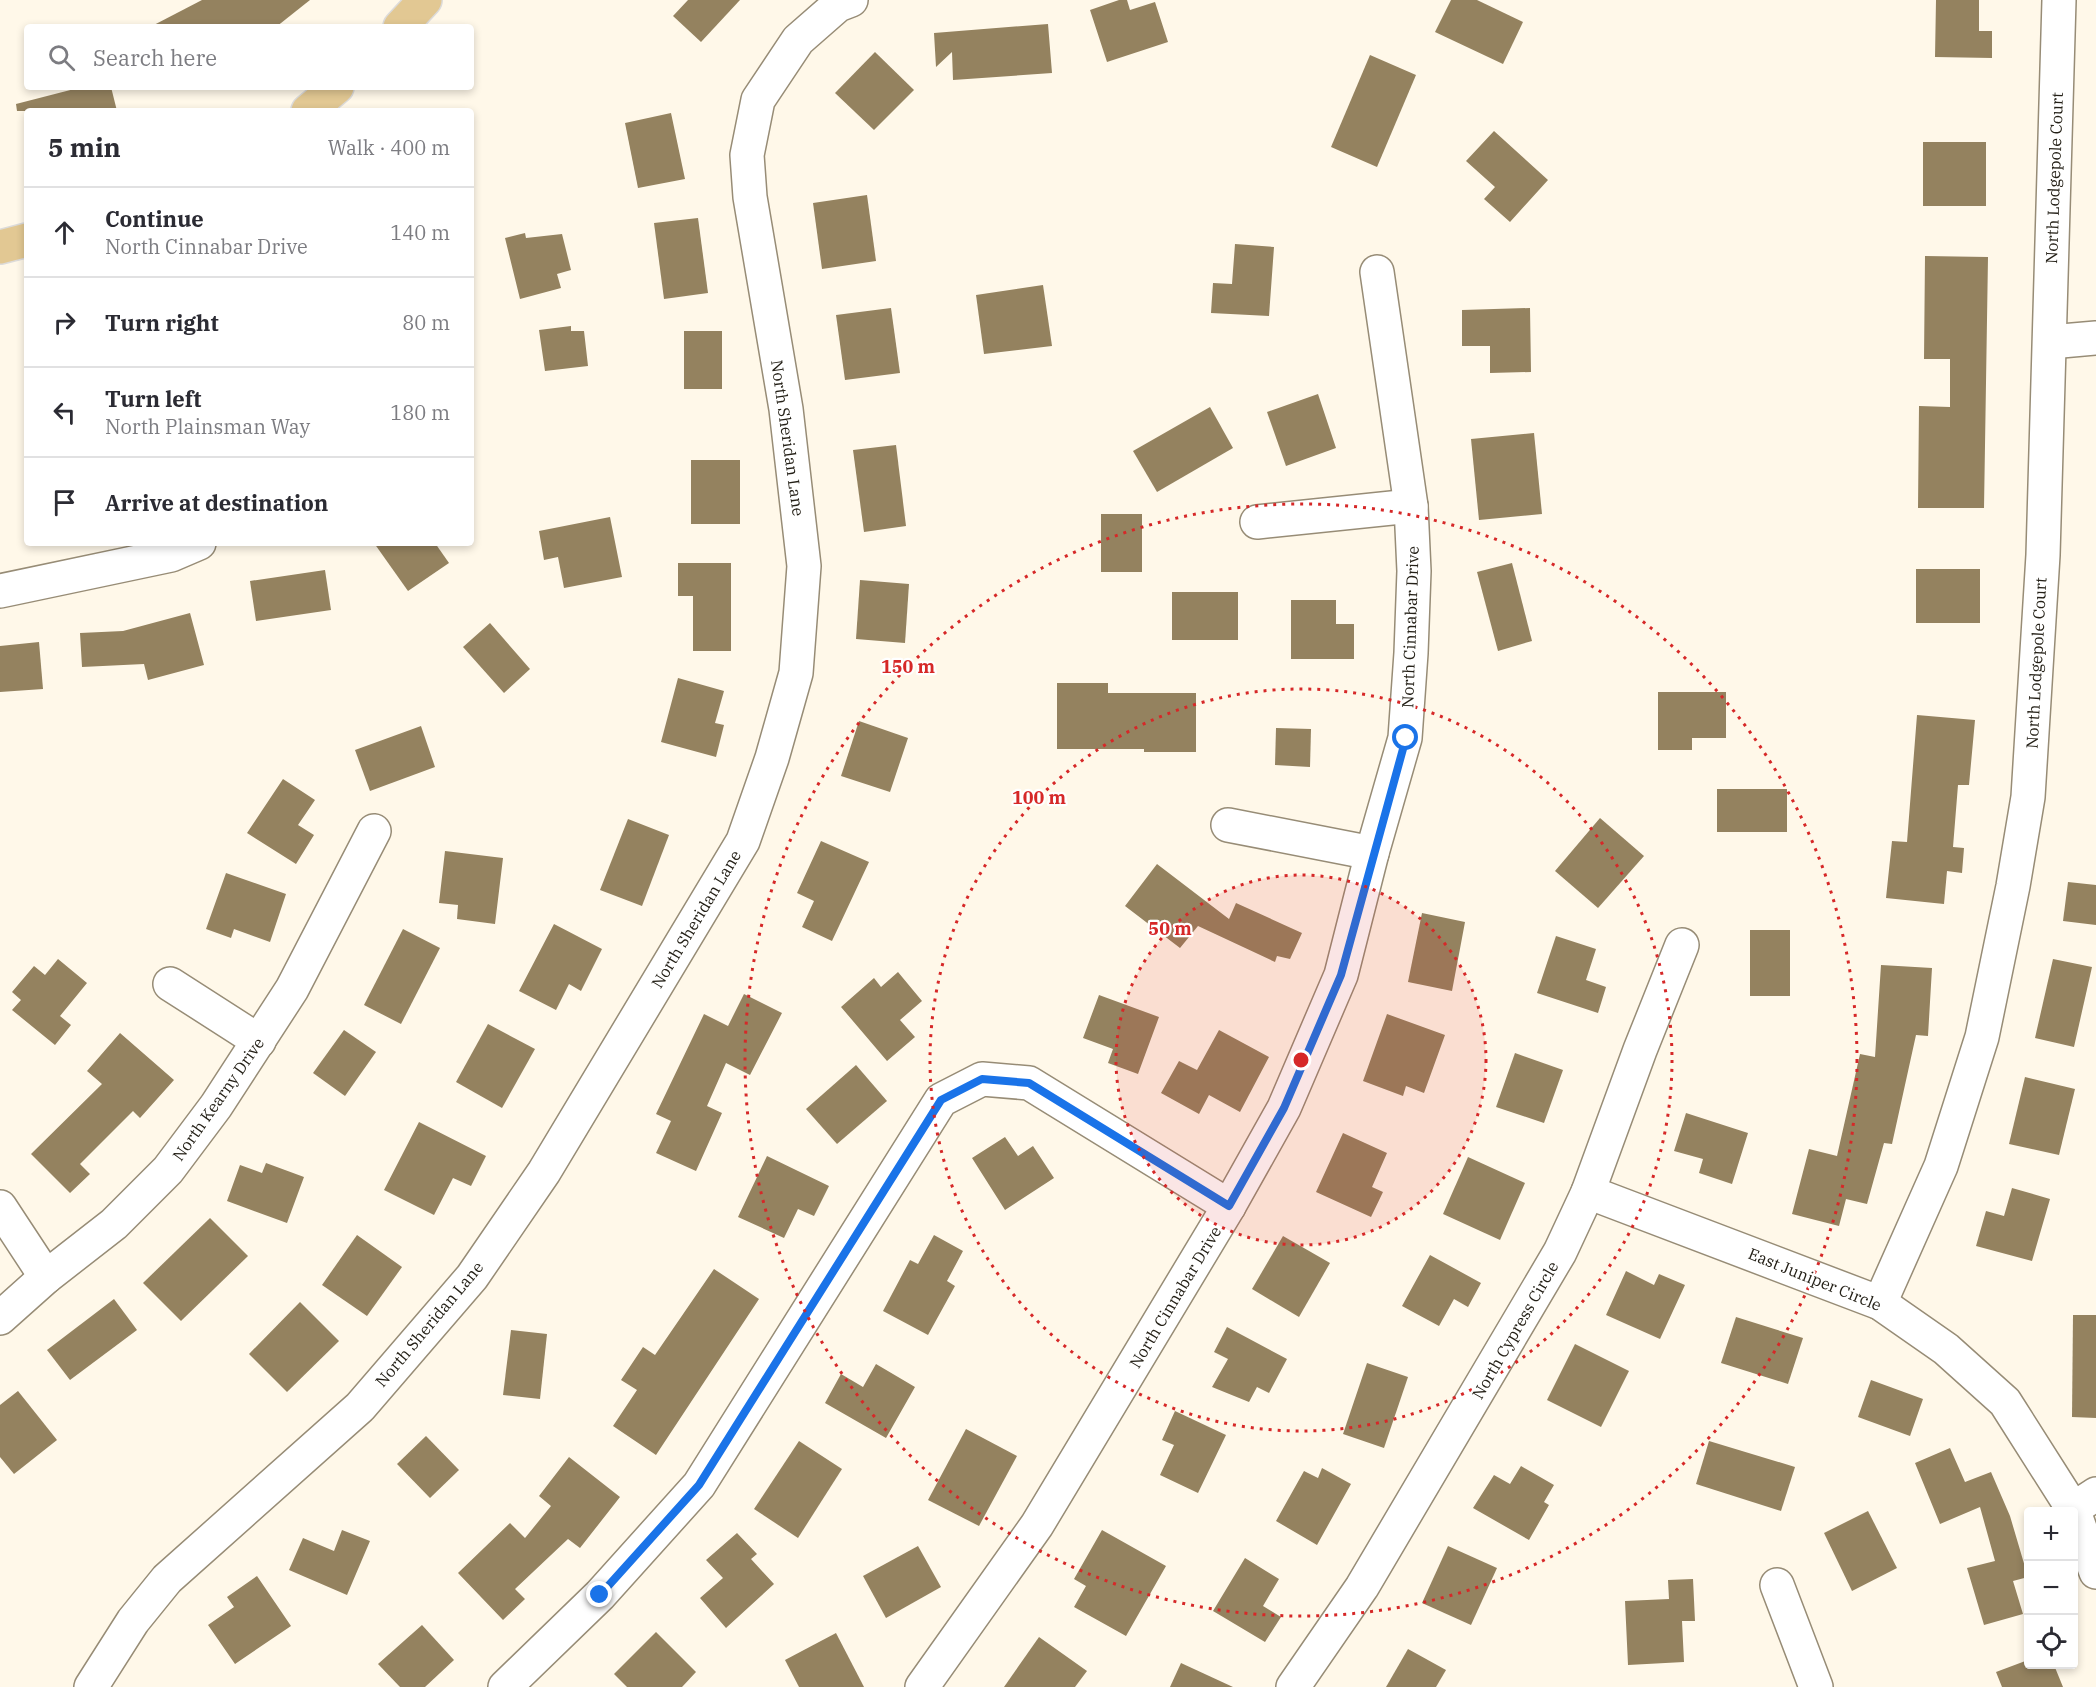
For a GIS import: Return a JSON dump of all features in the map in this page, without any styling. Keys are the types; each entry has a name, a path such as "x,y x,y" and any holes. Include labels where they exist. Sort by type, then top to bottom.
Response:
{"main road":[{"path":"403,24 425,0"},
{"path":"312,108 334,90"},
{"path":"0,247 24,241"}],"street":[{"name":"North Sheridan Lane","path":"91,1687 133,1621 167,1579 360,1407 472,1277 544,1172 743,841 772,758 796,673 804,566 786,409 750,198 747,155 758,100 798,40 838,5 850,0"},
{"name":"North Lodgepole Court","path":"1880,1303 1941,1166 1982,1037 2013,886 2028,796 2043,555 2059,0"},
{"name":"North Cinnabar Drive","path":"922,1687 1037,1525 1229,1206 1284,1108 1341,975 1372,853 1406,738 1414,571 1411,506 1377,272"},
{"path":"2050,342 2096,338"},
{"path":"1257,522 1411,506"},
{"path":"0,591 171,555 192,546"},
{"path":"1228,825 1372,853"},
{"name":"North Kearny Drive","path":"0,1318 46,1277 114,1224 168,1170 216,1106 292,989 374,831"},
{"name":"North Cypress Circle","path":"1293,1687 1362,1587 1560,1252 1588,1192 1640,1050 1682,945"},
{"path":"170,984 259,1041"},
{"path":"505,1687 600,1595 699,1485 941,1100 982,1079 1029,1083 1229,1206"},
{"name":"East Juniper Circle","path":"1588,1192 1880,1303 1946,1349 2005,1402 2084,1502 2096,1572"},
{"path":"0,1206 46,1277"},
{"path":"1777,1585 1816,1687"}],"building":[{"path":"202,0 310,0 280,24 156,24"},
{"path":"688,0 740,0 701,42 673,16"},
{"path":"1119,0 1127,0 1130,10 1155,2 1168,42 1107,62 1090,10"},
{"path":"1451,0 1477,0 1523,22 1503,64 1435,32"},
{"path":"1936,0 1979,0 1979,31 1992,31 1992,58 1935,57"},
{"path":"1048,24 1052,73 953,80 952,52 936,67 934,33"},
{"path":"875,52 914,90 874,130 835,93"},
{"path":"1370,55 1416,75 1377,167 1331,147"},
{"path":"70,90 112,90 116,108 24,108 24,111 17,111 16,104"},
{"path":"671,113 685,179 638,188 625,123"},
{"path":"1494,131 1548,180 1510,222 1484,199 1495,187 1466,161"},
{"path":"1923,142 1986,142 1986,206 1923,206"},
{"path":"867,195 876,261 822,269 813,203"},
{"path":"698,218 708,293 664,299 654,223"},
{"path":"525,233 526,238 562,234 571,270 557,274 561,288 520,299 505,238"},
{"path":"1235,244 1274,247 1269,316 1211,313 1213,283 1232,284"},
{"path":"1925,256 1988,257 1984,508 1918,508 1919,406 1950,407 1950,359 1924,359"},
{"path":"1043,285 1052,346 984,354 976,295"},
{"path":"891,308 900,373 845,380 836,315"},
{"path":"1530,308 1531,372 1490,373 1490,346 1462,346 1462,310"},
{"path":"571,326 571,331 584,331 588,366 545,371 539,330"},
{"path":"684,331 722,331 722,389 684,389"},
{"path":"1318,394 1336,448 1286,466 1267,412"},
{"path":"1210,407 1233,448 1157,492 1133,451"},
{"path":"1534,433 1542,514 1479,520 1471,439"},
{"path":"896,445 906,526 864,532 853,450"},
{"path":"691,460 740,460 740,524 691,524"},
{"path":"1101,514 1142,514 1142,572 1101,572"},
{"path":"610,517 622,577 564,588 558,557 544,560 539,531"},
{"path":"376,546 437,546 449,563 408,591"},
{"path":"678,563 731,563 731,651 693,651 693,596 678,596"},
{"path":"1512,563 1532,641 1498,651 1477,572"},
{"path":"1916,569 1980,569 1980,623 1916,623"},
{"path":"325,570 331,610 256,621 250,581"},
{"path":"860,580 909,584 905,643 856,639"},
{"path":"1172,592 1238,592 1238,640 1172,640"},
{"path":"1291,600 1336,600 1336,624 1354,624 1354,659 1291,659"},
{"path":"190,613 204,665 148,680 144,664 82,667 80,633 123,631"},
{"path":"490,623 530,669 504,693 463,647"},
{"path":"39,642 43,689 0,692 0,646"},
{"path":"678,678 724,691 715,723 724,725 716,757 661,742"},
{"path":"1057,683 1108,683 1108,693 1196,693 1196,752 1144,752 1144,749 1057,749"},
{"path":"1658,692 1726,692 1726,738 1692,738 1692,750 1658,750"},
{"path":"1917,715 1975,720 1969,785 1958,785 1953,847 1964,848 1962,873 1947,871 1944,904 1886,898 1892,841 1907,842"},
{"path":"859,721 908,738 890,792 841,776"},
{"path":"421,726 435,767 370,791 355,750"},
{"path":"1276,728 1311,729 1310,767 1275,765"},
{"path":"283,779 315,800 298,825 314,835 296,864 247,833"},
{"path":"1717,789 1787,789 1787,832 1717,832"},
{"path":"1600,818 1644,856 1598,908 1555,871"},
{"path":"628,819 669,835 642,906 600,890"},
{"path":"821,841 869,862 832,941 802,927 814,901 797,893"},
{"path":"445,851 503,858 495,924 457,919 458,905 439,903"},
{"path":"1157,864 1229,919 1236,903 1302,933 1290,959 1277,956 1275,962 1198,926 1180,948 1125,906"},
{"path":"226,873 286,894 270,942 234,929 231,938 206,929"},
{"path":"2068,882 2096,885 2096,925 2063,921"},
{"path":"1422,913 1465,922 1452,991 1408,982"},
{"path":"554,924 602,949 581,991 569,984 556,1010 519,991"},
{"path":"403,929 440,948 401,1024 364,1005"},
{"path":"1750,930 1790,930 1790,996 1750,996"},
{"path":"1556,936 1596,949 1586,980 1606,987 1598,1013 1537,993"},
{"path":"58,959 87,983 60,1016 71,1025 55,1045 12,1010 21,1000 12,992 34,966 45,975"},
{"path":"2053,959 2092,967 2074,1047 2035,1038"},
{"path":"1881,965 1932,968 1928,1036 1916,1035 1892,1144 1884,1143 1867,1204 1846,1199 1839,1226 1792,1214 1809,1149 1837,1156 1860,1054 1875,1057"},
{"path":"898,972 922,1001 900,1020 915,1037 887,1061 841,1007 874,978 881,987"},
{"path":"744,994 782,1013 750,1075 726,1063 707,1106 722,1113 696,1171 656,1153 671,1121 656,1114 704,1014 728,1026"},
{"path":"1099,995 1159,1017 1138,1074 1108,1063 1113,1049 1083,1038"},
{"path":"1387,1014 1445,1035 1424,1093 1406,1086 1403,1096 1363,1081"},
{"path":"488,1024 535,1049 502,1108 456,1082"},
{"path":"344,1030 376,1052 345,1096 313,1073"},
{"path":"1219,1030 1269,1057 1240,1112 1209,1095 1199,1114 1161,1093 1179,1061 1197,1070"},
{"path":"120,1033 174,1080 140,1118 133,1111 80,1164 90,1174 70,1193 31,1154 102,1084 87,1071"},
{"path":"1515,1053 1563,1070 1544,1123 1496,1107"},
{"path":"856,1065 887,1101 837,1144 806,1109"},
{"path":"2025,1077 2075,1089 2059,1155 2009,1144"},
{"path":"1686,1113 1748,1133 1732,1184 1699,1173 1703,1159 1674,1151"},
{"path":"419,1122 486,1156 471,1186 453,1178 434,1215 384,1190"},
{"path":"1343,1133 1387,1153 1372,1187 1383,1192 1371,1217 1316,1192"},
{"path":"1005,1137 1018,1156 1033,1146 1054,1178 1005,1210 972,1158"},
{"path":"767,1156 829,1186 814,1216 798,1209 784,1238 738,1217"},
{"path":"1468,1157 1525,1183 1500,1240 1443,1214"},
{"path":"266,1163 304,1177 287,1223 227,1201 240,1165 262,1173"},
{"path":"2012,1188 2050,1199 2032,1261 1976,1246 1986,1211 2004,1216"},
{"path":"210,1218 248,1256 181,1321 143,1283"},
{"path":"357,1235 402,1267 367,1316 322,1285"},
{"path":"934,1235 963,1251 947,1281 955,1286 928,1335 883,1311 910,1260 918,1264"},
{"path":"1283,1236 1330,1263 1299,1317 1252,1289"},
{"path":"1430,1255 1481,1283 1468,1307 1454,1299 1439,1326 1402,1306"},
{"path":"714,1269 759,1299 656,1455 613,1426 637,1390 621,1380 643,1347 655,1355"},
{"path":"1626,1271 1654,1285 1659,1274 1685,1285 1660,1339 1606,1315"},
{"path":"114,1299 137,1330 70,1380 47,1350"},
{"path":"300,1302 339,1341 287,1392 249,1354"},
{"path":"2073,1315 2096,1315 2096,1418 2072,1417"},
{"path":"1736,1317 1803,1338 1788,1384 1721,1363"},
{"path":"1227,1327 1287,1359 1269,1393 1257,1387 1249,1402 1212,1387 1228,1359 1214,1352"},
{"path":"511,1330 547,1334 540,1399 503,1395"},
{"path":"1575,1344 1629,1371 1601,1427 1547,1400"},
{"path":"1367,1363 1408,1377 1384,1448 1343,1434"},
{"path":"876,1364 915,1387 886,1438 825,1403 841,1374 863,1387"},
{"path":"1871,1380 1923,1399 1910,1436 1858,1417"},
{"path":"18,1391 57,1440 14,1474 0,1457 0,1405"},
{"path":"1175,1411 1226,1435 1198,1493 1160,1475 1174,1445 1162,1440"},
{"path":"966,1429 1017,1456 979,1526 928,1500"},
{"path":"426,1436 459,1470 430,1498 397,1464"},
{"path":"799,1441 842,1469 798,1538 754,1509"},
{"path":"1709,1441 1795,1467 1781,1511 1696,1484"},
{"path":"1950,1448 1965,1482 1991,1472 2010,1516 2024,1563 2024,1578 2013,1581 2023,1614 1984,1625 1967,1568 1995,1561 1980,1507 1940,1524 1915,1463"},
{"path":"569,1457 620,1497 580,1548 568,1539 515,1589 525,1599 503,1620 458,1573 510,1523 525,1538 551,1506 539,1496"},
{"path":"1521,1466 1554,1485 1544,1502 1549,1505 1529,1540 1473,1508 1494,1475 1510,1484"},
{"path":"1322,1468 1351,1484 1317,1545 1276,1521 1304,1471 1318,1478"},
{"path":"1868,1511 1897,1568 1852,1591 1824,1533"},
{"path":"342,1530 370,1541 347,1595 289,1570 303,1538 334,1551"},
{"path":"1102,1530 1166,1566 1126,1636 1074,1607 1086,1586 1074,1579"},
{"path":"737,1533 757,1554 751,1559 774,1584 726,1628 700,1598 723,1578 706,1560"},
{"path":"918,1546 941,1587 886,1618 863,1576"},
{"path":"1448,1546 1497,1568 1471,1625 1422,1603"},
{"path":"1245,1558 1279,1579 1263,1606 1281,1617 1265,1642 1213,1611"},
{"path":"257,1576 291,1626 235,1664 208,1625 234,1607 227,1597"},
{"path":"1693,1579 1695,1621 1682,1621 1684,1662 1628,1665 1625,1601 1669,1599 1668,1580"},
{"path":"422,1625 454,1660 425,1687 400,1687 378,1664"},
{"path":"656,1632 696,1672 682,1687 627,1687 614,1674"},
{"path":"836,1633 864,1687 799,1687 785,1660"},
{"path":"1039,1637 1087,1671 1075,1687 1004,1687"},
{"path":"1408,1649 1446,1670 1436,1687 1386,1687"},
{"path":"2024,1662 2024,1669 2056,1669 2063,1687 2002,1687 1996,1672"},
{"path":"1181,1663 1233,1687 1170,1687"}],"route":[{"path":"600,1595 699,1485 941,1100 982,1079 1029,1083 1229,1206 1284,1108 1341,975 1372,853 1406,738"}]}
